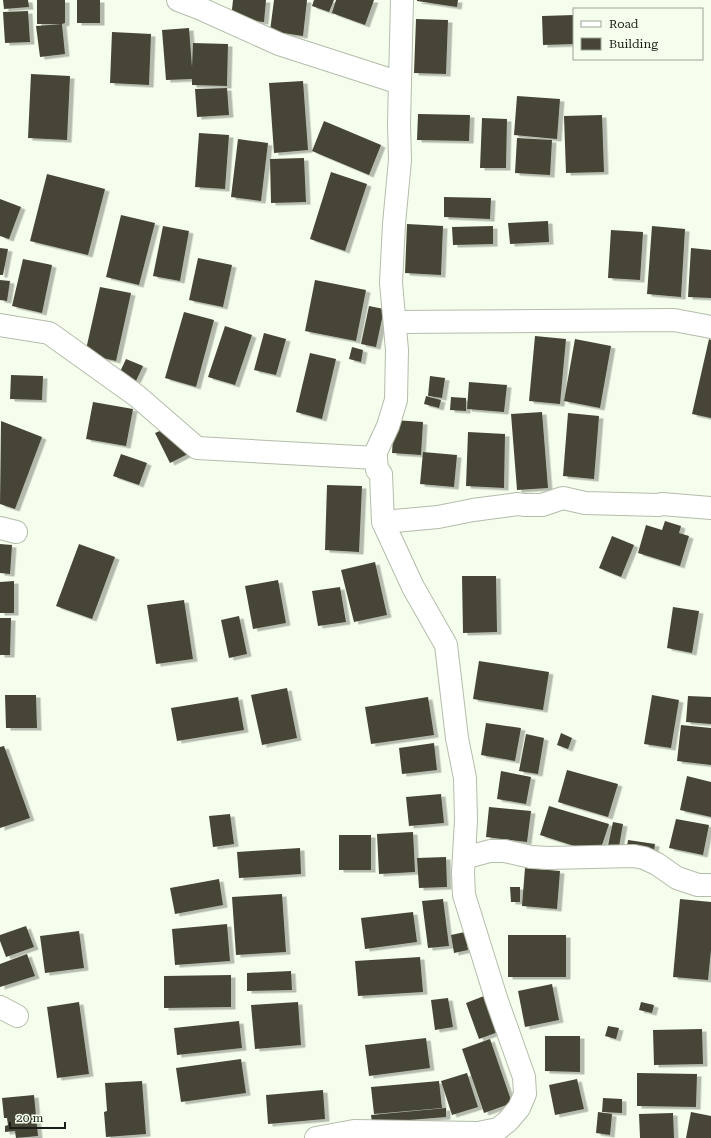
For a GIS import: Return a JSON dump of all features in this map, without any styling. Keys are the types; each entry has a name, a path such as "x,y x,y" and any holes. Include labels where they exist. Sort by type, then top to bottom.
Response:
{"street":[{"path":"178,0 279,44 400,83"},
{"path":"316,1138 354,1134 478,1133 498,1129 508,1121 519,1108 525,1094 524,1077 496,998 464,894 463,874 466,820 465,778 457,738 446,645 413,587 383,522 381,474 377,470 376,452 388,426 396,400 397,350 391,282 394,224 400,160 399,124 402,0"},
{"path":"394,322 674,320 711,327"},
{"path":"0,325 50,333 137,396 197,448 376,458"},
{"path":"383,522 438,517 473,510 518,504 542,505 562,498 586,503 662,504 711,508"},
{"path":"464,858 490,851 505,851 531,857 549,858 634,856 644,858 657,864 677,878 698,885 711,885"}],"building":[{"path":"3,0 28,0 29,7 4,9"},
{"path":"37,0 65,0 65,23 37,24"},
{"path":"77,0 100,0 100,23 77,23"},
{"path":"233,0 266,0 264,22 231,19"},
{"path":"274,0 307,0 303,36 270,31"},
{"path":"314,0 334,0 329,12 312,6"},
{"path":"336,0 374,0 365,25 332,13"},
{"path":"417,0 458,0 457,7"},
{"path":"28,11 30,42 5,43 3,12"},
{"path":"573,15 573,44 543,45 542,16"},
{"path":"416,19 448,20 446,74 414,73"},
{"path":"62,24 65,54 40,57 36,26"},
{"path":"189,28 192,67 193,43 228,44 227,86 192,85 192,79 166,80 162,30"},
{"path":"112,32 151,34 149,85 110,83"},
{"path":"31,74 70,76 67,140 28,138"},
{"path":"303,81 308,150 274,153 269,83"},
{"path":"227,88 229,115 197,117 195,89"},
{"path":"517,96 560,99 557,139 514,135"},
{"path":"418,114 470,115 469,141 417,140"},
{"path":"602,115 604,172 566,173 564,116"},
{"path":"482,118 507,119 506,168 480,168"},
{"path":"324,121 381,145 369,175 312,151"},
{"path":"199,133 229,135 225,189 195,187"},
{"path":"517,138 552,140 550,175 515,173"},
{"path":"238,139 268,143 261,201 231,197"},
{"path":"304,158 306,202 271,203 270,159"},
{"path":"331,172 367,184 345,251 310,239"},
{"path":"47,174 105,189 88,255 30,241"},
{"path":"444,197 491,198 490,219 444,217"},
{"path":"0,199 21,207 9,239 0,236"},
{"path":"121,215 155,223 139,285 106,277"},
{"path":"548,221 549,242 510,244 508,223"},
{"path":"407,224 443,226 441,275 405,273"},
{"path":"163,226 189,231 180,281 153,276"},
{"path":"493,226 493,244 453,245 452,227"},
{"path":"652,226 685,229 681,297 647,294"},
{"path":"611,230 643,232 640,280 608,278"},
{"path":"0,248 8,249 3,275 0,275"},
{"path":"691,248 711,250 711,298 688,297"},
{"path":"198,258 232,265 223,307 189,300"},
{"path":"23,259 52,265 42,313 12,306"},
{"path":"0,280 10,281 7,301 0,300"},
{"path":"315,280 366,290 356,341 305,331"},
{"path":"100,287 131,293 116,361 85,354"},
{"path":"369,306 384,309 376,347 361,344"},
{"path":"184,312 214,320 196,387 165,378"},
{"path":"225,326 252,335 235,385 208,377"},
{"path":"264,333 286,339 276,375 254,370"},
{"path":"535,336 566,339 560,404 529,401"},
{"path":"575,339 611,346 600,408 564,401"},
{"path":"709,339 711,340 711,418 692,414"},
{"path":"352,347 363,350 361,362 349,359"},
{"path":"310,353 336,359 322,419 296,412"},
{"path":"126,359 143,366 136,381 119,374"},
{"path":"11,375 43,376 42,400 10,399"},
{"path":"430,376 445,378 442,398 428,396"},
{"path":"469,382 507,385 504,412 467,409"},
{"path":"426,396 441,400 439,408 424,404"},
{"path":"451,397 466,398 466,411 450,410"},
{"path":"93,402 133,409 126,446 86,439"},
{"path":"542,412 548,488 517,490 511,414"},
{"path":"568,413 599,416 594,479 563,476"},
{"path":"394,420 423,422 421,455 392,453"},
{"path":"1,421 42,437 15,509 0,504"},
{"path":"174,425 188,454 170,463 155,433"},
{"path":"468,432 505,434 504,488 466,486"},
{"path":"423,452 457,455 454,487 420,484"},
{"path":"121,454 147,463 139,485 113,476"},
{"path":"327,485 362,486 359,552 325,550"},
{"path":"665,521 681,526 679,533 689,536 680,566 638,553 646,525 662,530"},
{"path":"612,536 634,545 621,577 599,568"},
{"path":"0,544 12,545 10,574 0,573"},
{"path":"79,544 115,557 92,619 56,606"},
{"path":"375,562 387,615 354,622 341,570"},
{"path":"462,576 496,576 497,632 463,633"},
{"path":"278,580 286,623 253,629 245,586"},
{"path":"14,581 14,613 0,613 0,582"},
{"path":"340,587 346,622 318,626 312,591"},
{"path":"184,600 193,659 156,664 147,605"},
{"path":"673,607 699,611 692,653 667,648"},
{"path":"239,616 247,654 229,658 221,620"},
{"path":"0,618 11,618 10,655 0,655"},
{"path":"479,661 549,672 543,710 473,699"},
{"path":"287,688 297,738 262,745 251,695"},
{"path":"5,695 36,695 37,728 6,728"},
{"path":"652,695 679,700 671,748 644,744"},
{"path":"688,696 711,697 711,724 686,722"},
{"path":"238,697 244,730 177,741 171,708"},
{"path":"428,697 434,735 371,744 365,707"},
{"path":"486,723 521,728 515,761 481,755"},
{"path":"681,725 711,728 711,765 677,761"},
{"path":"561,733 572,738 568,749 557,745"},
{"path":"526,734 544,738 538,774 519,771"},
{"path":"434,743 437,770 402,774 399,748"},
{"path":"4,746 30,818 0,828 0,747"},
{"path":"567,770 618,784 608,817 558,802"},
{"path":"501,771 531,777 526,804 497,799"},
{"path":"687,776 711,782 711,817 680,810"},
{"path":"441,794 444,823 409,826 406,797"},
{"path":"549,806 609,824 599,854 540,835"},
{"path":"489,807 531,811 527,842 486,837"},
{"path":"230,814 234,844 213,847 209,816"},
{"path":"676,819 709,825 703,855 669,848"},
{"path":"613,822 623,824 618,852 607,850"},
{"path":"413,832 415,872 379,874 377,834"},
{"path":"339,835 371,835 371,870 339,870"},
{"path":"628,840 655,844 653,857 626,853"},
{"path":"300,848 301,874 239,878 237,852"},
{"path":"446,857 447,887 419,888 417,858"},
{"path":"525,868 560,871 557,909 522,906"},
{"path":"219,879 223,905 175,914 170,888"},
{"path":"510,887 520,887 520,902 511,902"},
{"path":"282,894 286,952 236,955 232,897"},
{"path":"443,899 449,946 428,948 422,901"},
{"path":"680,899 711,902 711,950 708,980 673,977"},
{"path":"413,912 417,942 365,949 361,918"},
{"path":"227,924 230,961 175,965 172,929"},
{"path":"26,926 34,947 6,957 0,941 0,935"},
{"path":"79,931 84,968 45,973 40,936"},
{"path":"465,932 468,950 454,953 451,935"},
{"path":"508,935 566,935 566,977 508,977"},
{"path":"27,954 35,976 0,987 0,964"},
{"path":"420,957 423,992 358,996 355,961"},
{"path":"291,971 292,990 247,991 247,973"},
{"path":"231,975 231,1007 164,1008 164,976"},
{"path":"552,984 559,1020 525,1027 518,991"},
{"path":"484,996 498,1032 479,1039 466,1003"},
{"path":"448,998 453,1027 435,1030 431,1000"},
{"path":"79,1002 89,1074 57,1078 47,1007"},
{"path":"298,1002 301,1045 255,1049 251,1005"},
{"path":"641,1002 654,1005 652,1013 639,1010"},
{"path":"239,1021 242,1048 177,1055 174,1028"},
{"path":"608,1026 619,1028 616,1039 605,1036"},
{"path":"702,1029 703,1064 654,1065 653,1030"},
{"path":"545,1036 580,1036 580,1072 545,1071"},
{"path":"426,1038 430,1068 369,1076 365,1045"},
{"path":"490,1039 512,1103 484,1113 462,1049"},
{"path":"241,1059 246,1093 181,1102 176,1068"},
{"path":"467,1073 478,1107 452,1115 441,1081"},
{"path":"637,1073 697,1074 696,1107 637,1106"},
{"path":"577,1079 584,1109 555,1115 549,1085"},
{"path":"142,1081 146,1134 106,1137 104,1112 107,1111 105,1083"},
{"path":"439,1081 442,1108 374,1114 371,1087"},
{"path":"323,1090 325,1119 268,1124 266,1095"},
{"path":"34,1095 38,1136 16,1138 15,1131 5,1132 5,1126 8,1125 7,1118 4,1118 2,1098"},
{"path":"603,1098 622,1099 622,1113 602,1112"},
{"path":"446,1108 446,1117 372,1123 371,1115"},
{"path":"598,1112 612,1114 610,1135 596,1133"},
{"path":"691,1112 711,1116 711,1138 686,1138"},
{"path":"673,1113 674,1138 640,1138 639,1114"}]}
